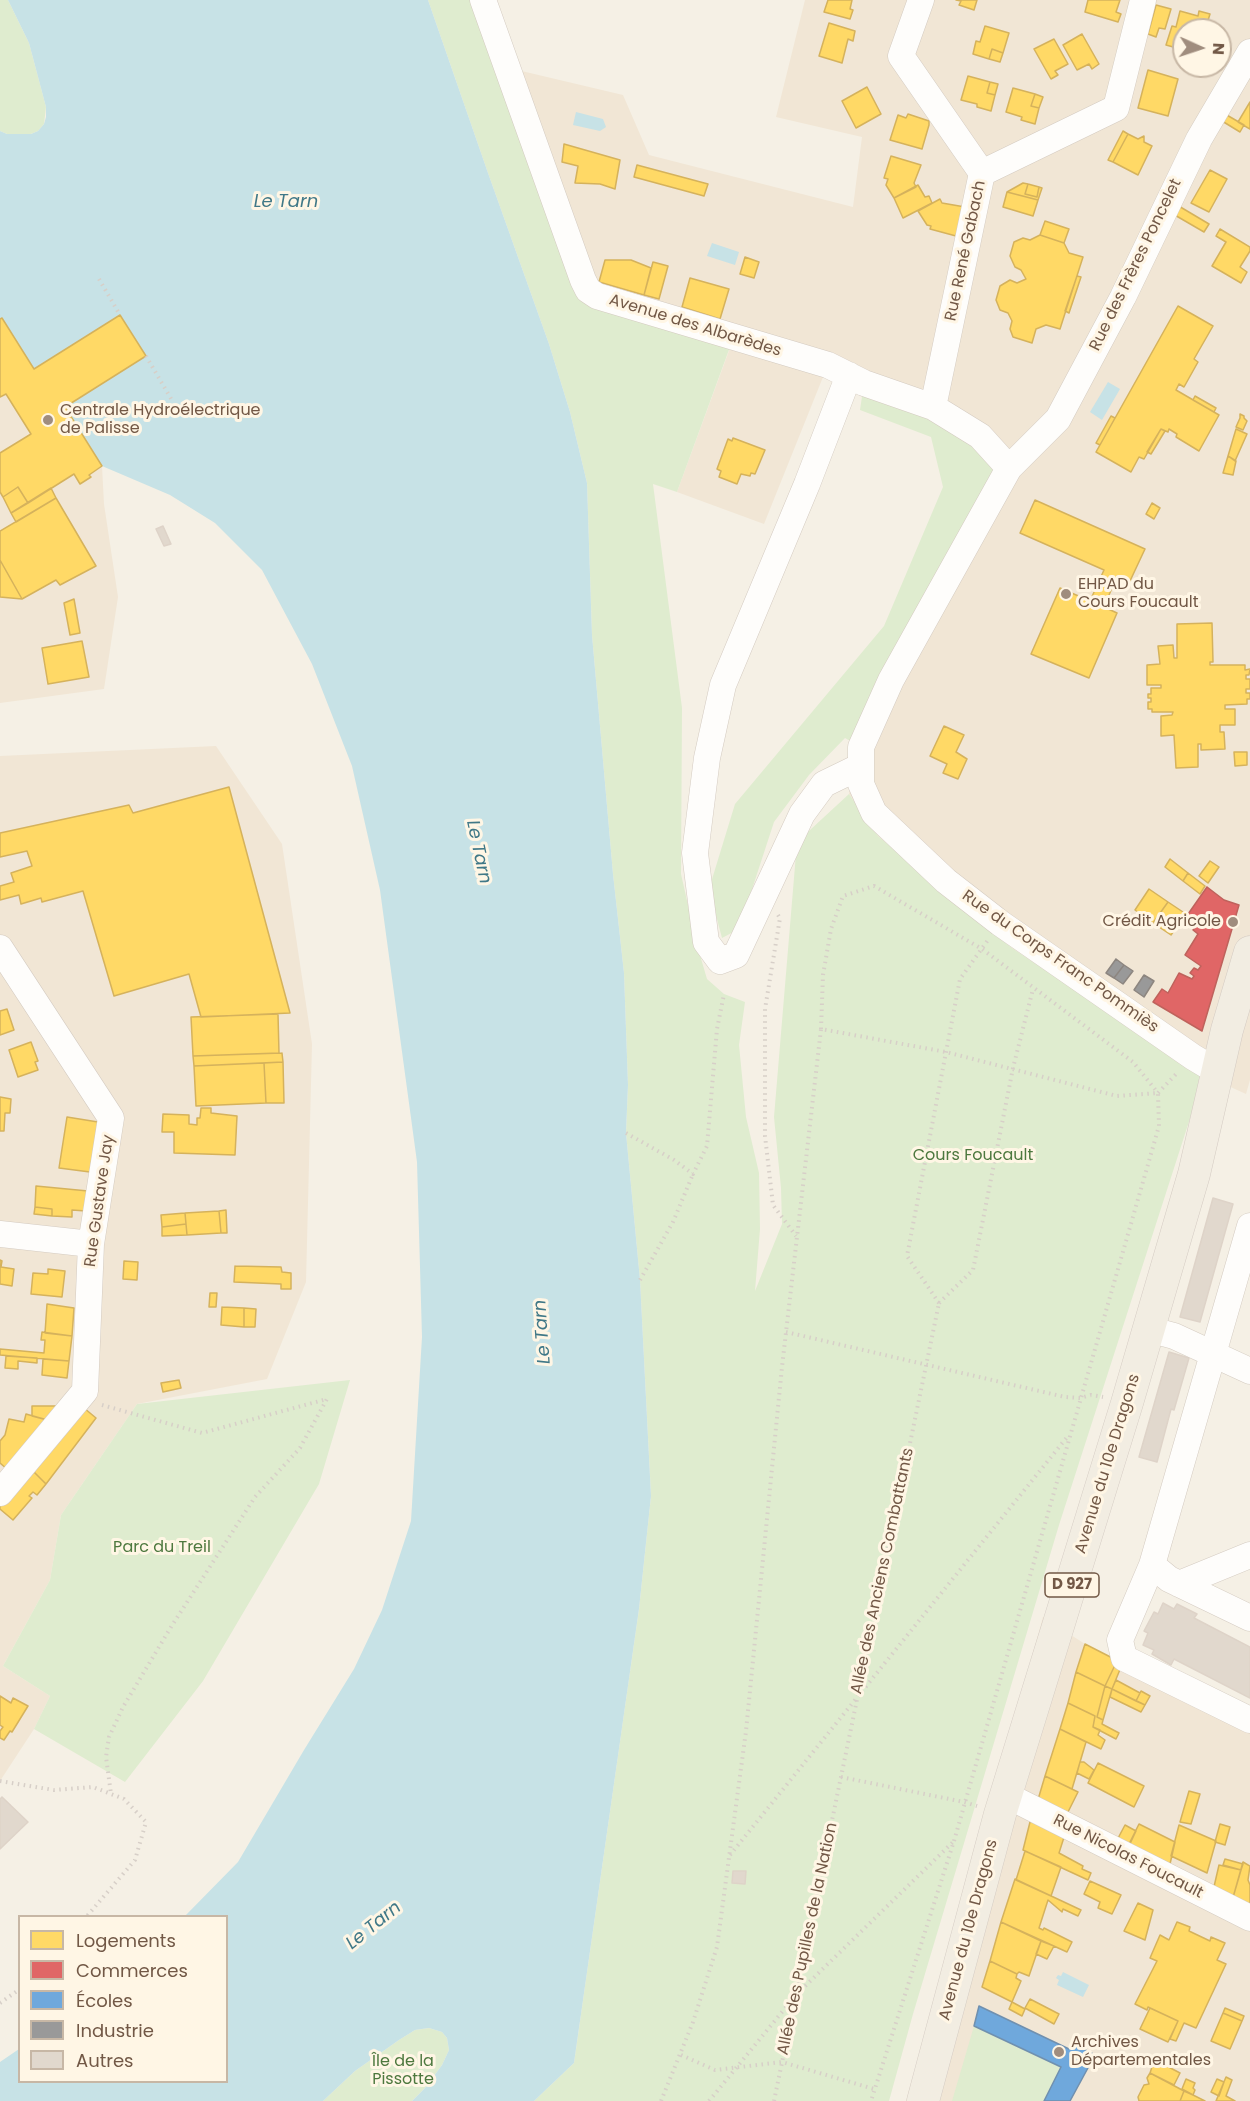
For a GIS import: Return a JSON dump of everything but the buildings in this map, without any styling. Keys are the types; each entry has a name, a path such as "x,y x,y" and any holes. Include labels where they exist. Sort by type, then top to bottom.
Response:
{"main road":[{"name":"Avenue du 10e Dragons","path":"922,2101 1003,1805 1128,1403 1194,1174 1206,1062 1227,1030 1250,952"},
{"name":"Avenue du 10e Dragons","path":"1206,1062 1236,1033 1250,992"}],"street":[{"name":"Avenue des Albarèdes","path":"483,0 588,290 597,296 828,365 933,407 980,436 1009,468"},
{"path":"921,0 901,56 982,173"},
{"name":"Rue René Gabach","path":"933,407 982,173 1116,108 1143,0"},
{"name":"Rue des Frères Poncelet","path":"1009,468 1058,419 1123,297 1199,139 1250,52"},
{"path":"849,375 807,484 723,685 707,758 695,853 706,942 720,961 736,955 802,814 824,784 861,766"},
{"name":"Rue du Corps Franc Pommiès","path":"1009,468 891,680 861,747 861,784 874,813 946,881 1000,923 1206,1062"},
{"name":"Rue Gustave Jay","path":"0,948 111,1118 91,1244 85,1391 0,1492"},
{"path":"1250,1226 1152,1565 1120,1640 1124,1658 1250,1720"},
{"path":"0,1234 91,1244"},
{"path":"1148,1329 1174,1336 1213,1352 1250,1371"},
{"path":"1179,1584 1250,1555"},
{"path":"1152,1565 1169,1579 1250,1618"},
{"name":"Rue Nicolas Foucault","path":"1003,1805 1250,1918"}],"path":[{"path":"99,279 120,315"},
{"path":"146,356 173,402"},
{"path":"661,2101 681,2055 717,1947 746,1731 786,1332 821,1029 823,975 831,929 843,897 874,886 982,949 1132,1062 1158,1093 1159,1126 954,1841 871,2101"},
{"path":"766,892 780,918 765,1009 765,1136 773,1205 797,1237"},
{"path":"1000,923 960,980 907,1256 939,1303 973,1270 1013,1068 1033,988"},
{"path":"639,1280 673,1222 706,1146 717,1029 724,993"},
{"path":"821,1029 946,1052 1117,1096 1158,1093 1206,1062"},
{"path":"626,1133 674,1160 693,1174"},
{"name":"Allée des Anciens Combattants","path":"841,1777 939,1303"},
{"path":"786,1332 1065,1397 1080,1398 1091,1395 1128,1403"},
{"path":"80,1397 114,1410 202,1433 327,1399 300,1448 255,1497 171,1627 123,1707 109,1737 106,1757 111,1794"},
{"path":"729,1856 1070,1433"},
{"path":"841,1777 964,1802 1003,1805"},
{"name":"Allée des Pupilles de la Nation","path":"774,2101 841,1777"},
{"path":"0,1781 54,1790 93,1786 124,1799 146,1822 135,1860 89,1915"},
{"path":"709,2101 796,1995 954,1841"},
{"path":"0,2003 18,1990"},
{"path":"681,2055 715,2070 782,2062 874,2089"}],"shaded area":[{"path":"805,0 1250,0 1250,1080 1246,1094 1204,1075 1012,948 878,836 849,794 857,727 996,470 930,417 823,377 764,524 677,492 730,348 595,311 492,64 623,95 649,155 853,207 862,137 776,117"},
{"path":"2,318 102,466 104,504 118,597 104,689 0,703 0,319"},
{"path":"216,746 282,844 312,1044 306,1282 267,1379 137,1404 61,1515 50,1580 3,1666 50,1696 34,1729 0,1781 0,756"},
{"path":"1043,1617 1085,1644 1250,1725 1250,2101 906,2101"}],"green space":[{"path":"0,0 8,0 29,43 46,107 44,124 38,131 31,134 7,134 0,131"},
{"name":"Cours Foucault","path":"428,0 483,0 583,280 730,347 677,492 653,484 682,708 681,874 707,979 724,994 745,1002 739,1045 746,1117 759,1173 760,1229 755,1291 782,1224 774,1117 797,842 849,794 878,836 1012,948 1204,1075 1059,1525 889,2101 534,2101 574,2063 639,1609 651,1496 640,1280 626,1133 628,1085 624,973 592,635 587,483 570,412 549,344"},
{"path":"864,383 884,389 1009,468 861,747 845,738 809,775 774,822 739,929 722,938 709,889 735,804 884,626 943,487 931,437 860,410"},
{"name":"Parc du Treil","path":"350,1380 319,1484 203,1681 125,1782 34,1729 50,1696 3,1666 50,1580 61,1515 137,1404"},
{"path":"974,2026 1061,2067 1044,2101 952,2101"},
{"name":"Île de la Pissotte","path":"429,2028 442,2032 447,2038 449,2050 442,2065 412,2101 323,2101 355,2071 399,2040 415,2030"}],"water":[{"name":"Le Tarn","path":"8,0 428,0 549,344 570,412 587,483 592,635 624,973 628,1085 626,1133 640,1280 651,1496 639,1609 574,2063 534,2101 412,2101 442,2065 449,2050 447,2038 442,2032 429,2028 415,2030 399,2040 355,2071 323,2101 0,2101 0,2062 18,2050 18,2083 228,2083 228,1915 186,1915 238,1862 354,1669 382,1610 411,1521 422,1337 417,1162 380,890 352,766 312,664 262,570 215,523 170,495 102,466 65,407 145,356 120,315 34,369 2,318 0,319 0,131 7,134 31,134 38,131 46,117 46,107 29,43"},
{"path":"576,112 603,119 606,127 600,131 573,125"},
{"path":"712,243 739,252 735,265 707,256"},
{"path":"1108,382 1120,389 1102,420 1090,412"},
{"path":"1063,1972 1089,1985 1083,1997 1057,1985 1059,1980 1056,1978"}],"place":[{"name":"Centrale Hydroélectrique de Palisse","path":"48,420"},
{"name":"EHPAD du Cours Foucault","path":"1066,594"},
{"name":"Crédit Agricole","path":"1233,922"},
{"name":"Archives Départementales","path":"1059,2052"}]}
